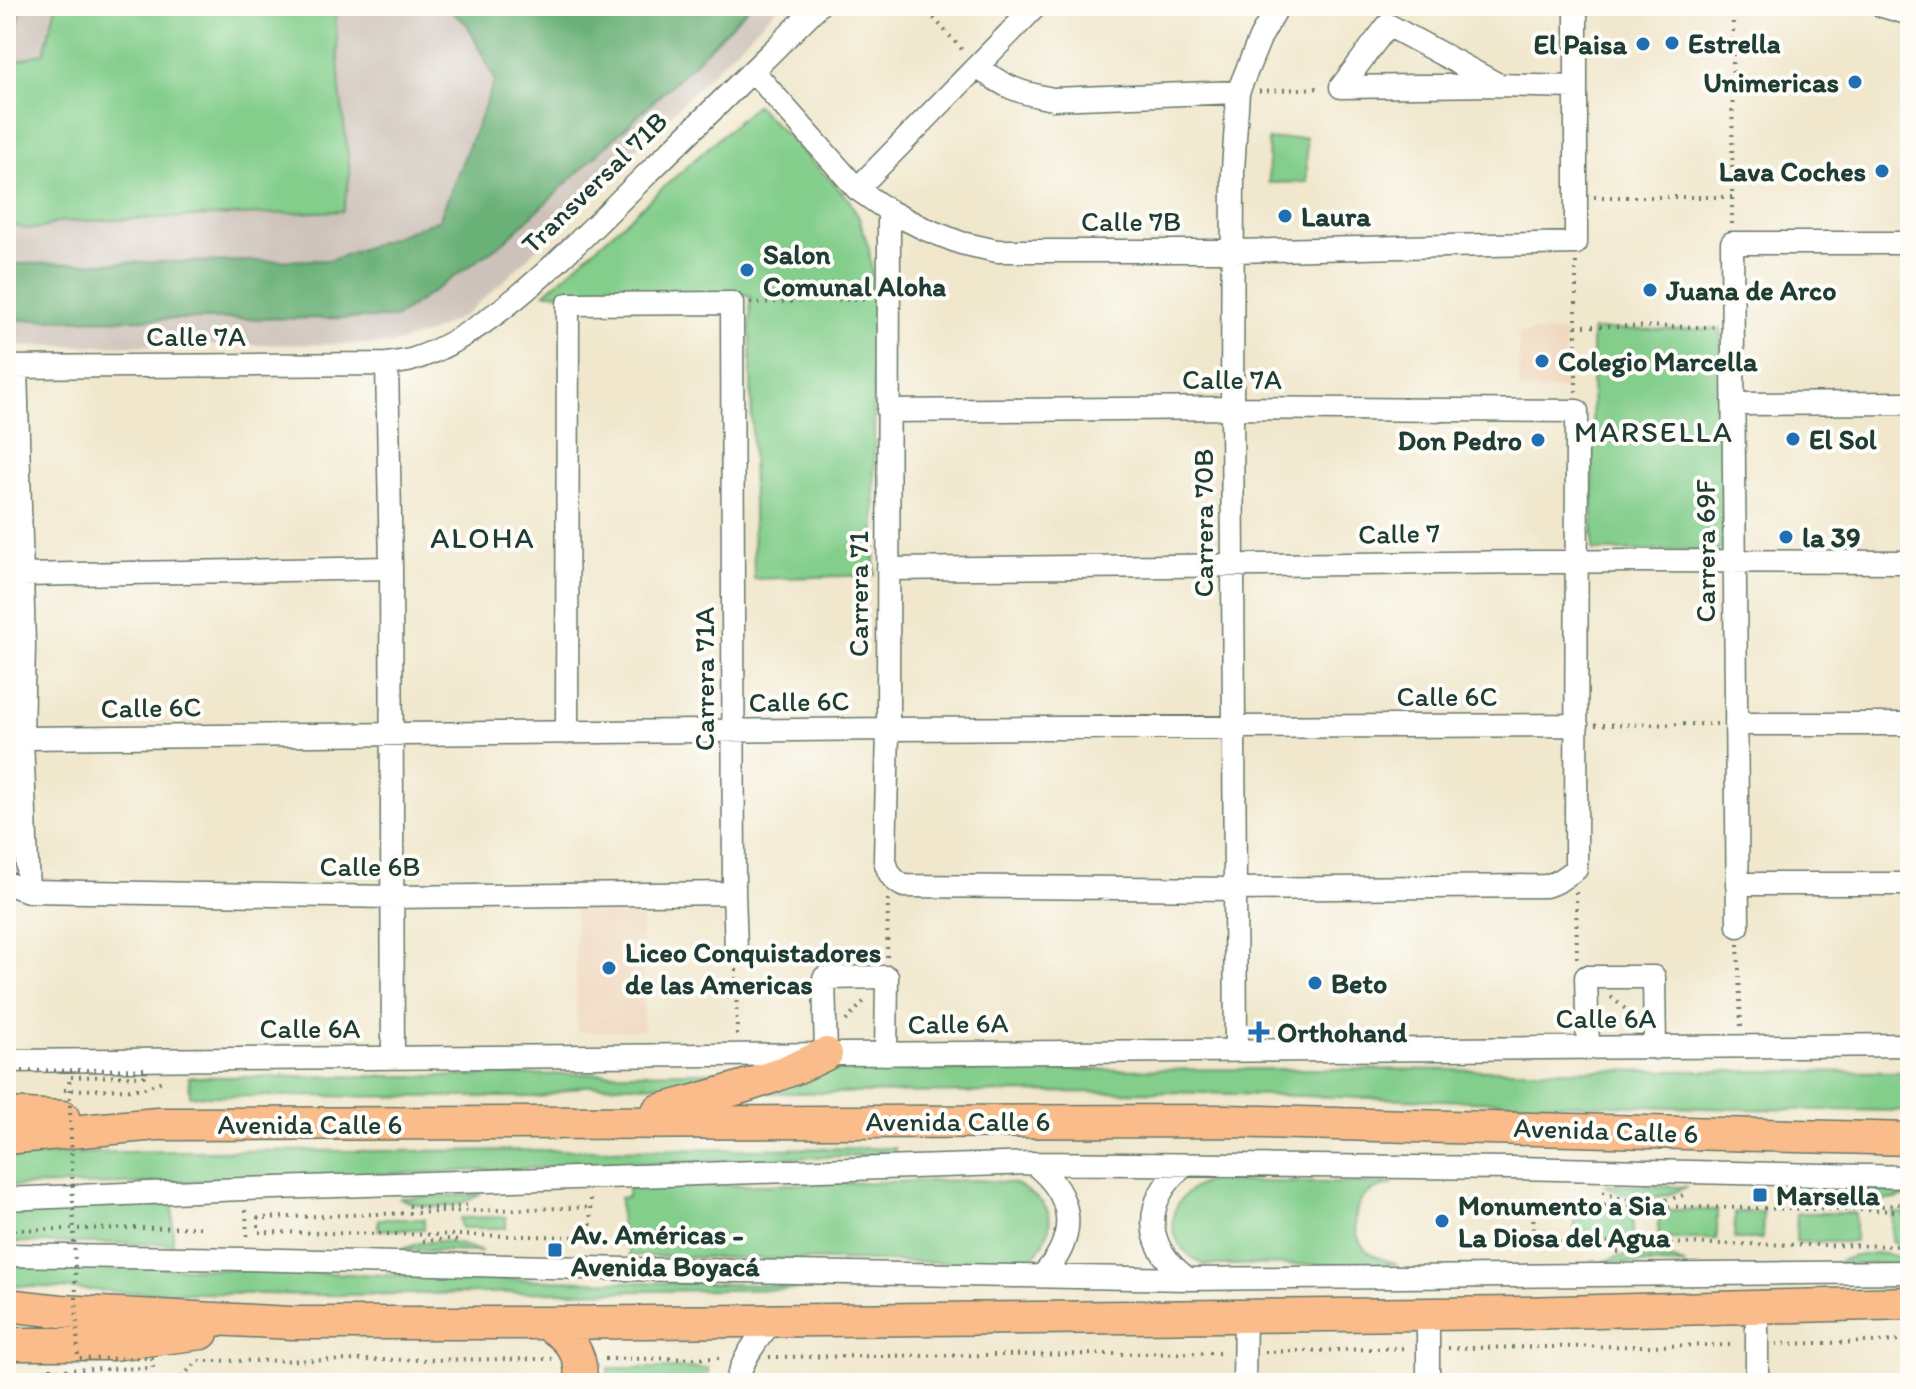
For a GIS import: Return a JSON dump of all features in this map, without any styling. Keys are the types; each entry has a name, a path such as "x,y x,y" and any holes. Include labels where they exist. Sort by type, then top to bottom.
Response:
{"highway":[{"path":"615,1122 738,1089 802,1066 825,1049"},
{"path":"6,1114 157,1124"},
{"name":"Avenida Calle 6","path":"6,1138 157,1124 1226,1121 1910,1139"},
{"path":"6,1305 61,1311 291,1323 545,1323 1428,1314 1910,1303"},
{"path":"6,1344 113,1344 291,1323"},
{"path":"545,1323 567,1337 580,1371"}],"street":[{"name":"Transversal 71B","path":"387,364 410,360 438,348 506,306 560,259 818,6"},
{"path":"857,189 1036,6"},
{"name":"Carrera 70B","path":"1236,1049 1233,170 1238,92 1260,38 1278,6"},
{"path":"1576,6 1576,243"},
{"path":"1341,87 1388,25 1498,85"},
{"path":"977,67 1000,83 1024,94 1053,99 1238,92"},
{"name":"Calle 7B","path":"753,71 857,189 889,211 925,229 961,243 997,251 1233,251 1576,243"},
{"path":"1341,87 1576,87"},
{"name":"Carrera 71","path":"888,872 885,860 889,211"},
{"path":"1732,243 1910,243"},
{"name":"Carrera 69F","path":"1732,243 1738,926"},
{"path":"567,733 568,304 732,303"},
{"name":"Carrera 71A","path":"732,303 736,949"},
{"path":"387,364 393,1058"},
{"name":"Calle 7A","path":"11,367 387,364"},
{"path":"11,367 24,644 22,738 28,891"},
{"path":"1734,404 1910,403"},
{"name":"Calle 7A","path":"888,411 1232,408 1577,411"},
{"path":"888,872 894,881 904,886 1236,889 1546,886 1557,882 1576,869 1577,411"},
{"name":"Calle 7","path":"888,569 1576,561 1910,562"},
{"path":"21,575 391,568"},
{"path":"1736,724 1910,724"},
{"name":"Calle 6C","path":"22,738 1577,725"},
{"name":"Calle 6B","path":"6,883 28,891 391,897 734,893"},
{"path":"1737,884 1910,884"},
{"path":"825,1049 824,978 887,977 886,1054"},
{"path":"1588,1049 1586,977 1654,977 1655,1040"},
{"name":"Calle 6A","path":"14,1066 737,1055 825,1049 886,1054 1236,1049 1588,1049 1655,1040 1741,1047 1910,1045"},
{"path":"1033,1163 1059,1190 1066,1208 1064,1245 1055,1262 1042,1276"},
{"path":"6,1199 1033,1163 1511,1168 1910,1177"},
{"path":"1185,1165 1170,1178 1159,1194 1154,1213 1154,1233 1161,1251 1173,1267 1188,1279"},
{"path":"6,1255 1188,1279 1910,1272"},
{"path":"1757,1307 1757,1383"},
{"path":"1428,1314 1428,1383"},
{"path":"1244,1383 1245,1315"},
{"path":"736,1383 754,1342 773,1321"}],"path":[{"path":"923,6 977,67"},
{"path":"1732,243 1733,6"},
{"path":"1238,92 1341,87"},
{"path":"1576,197 1733,197"},
{"path":"1576,243 1577,411"},
{"path":"732,303 889,299"},
{"path":"1576,326 1733,327"},
{"path":"1577,725 1736,724"},
{"path":"1576,869 1577,962 1586,977 1655,1040"},
{"path":"825,1049 887,977 888,872"},
{"path":"1738,926 1741,1047"},
{"path":"736,949 737,1055"},
{"path":"14,1066 144,1069 144,1076 69,1077 78,1359 152,1358 153,1368 55,1370"},
{"path":"6,1085 22,1085"},
{"path":"1603,1192 1641,1202 1671,1200 1686,1194"},
{"path":"1833,1196 1845,1202 1871,1206 1898,1205 1910,1201"},
{"path":"399,1203 430,1209 454,1208 481,1198"},
{"path":"1533,1198 1534,1244 1910,1246"},
{"path":"590,1199 592,1245"},
{"path":"1533,1204 1910,1211"},
{"path":"258,1232 258,1216 591,1207"},
{"path":"252,1209 245,1209 243,1226 247,1241 253,1241"},
{"path":"243,1226 258,1232 591,1237"},
{"path":"6,1230 202,1227"},
{"path":"176,1383 198,1361 580,1371 746,1358 1910,1341"}],"shaded area":[{"path":"6,6 779,6 506,279 463,316 429,333 392,344 6,346"},
{"name":"Colegio Marcella","path":"1564,331 1566,389 1520,390 1518,333"},
{"name":"Liceo Conquistadores de las Americas","path":"641,904 644,1030 577,1032 575,905"}],"green space":[{"path":"6,6 22,6 12,54 6,53"},
{"path":"56,6 335,6 340,90 350,174 343,211 57,222 32,229 6,221 6,64 44,53"},
{"path":"444,6 750,6 691,66 505,241 395,318 6,320 6,264 332,260 439,220 495,80 467,24"},
{"path":"756,105 848,198 859,218 869,249 873,281 875,575 754,579 750,295 545,293"},
{"path":"1306,137 1307,182 1269,183 1268,140"},
{"path":"1721,329 1722,550 1593,551 1592,330"},
{"path":"1304,1069 1910,1072 1910,1111 1166,1092 764,1093 815,1071"},
{"path":"755,1071 724,1083 583,1086 540,1097 190,1096 189,1077 457,1076"},
{"path":"895,1148 895,1154 6,1186 6,1158 101,1153"},
{"path":"976,1180 1015,1184 1040,1201 1046,1209 1050,1225 1048,1233 1032,1259 993,1263 629,1256 629,1246 621,1245 620,1198 628,1197 628,1188"},
{"path":"1208,1181 1394,1184 1378,1188 1364,1197 1357,1210 1355,1224 1362,1246 1367,1251 1397,1264 1204,1265 1180,1245 1173,1221 1175,1209 1182,1198"},
{"path":"1603,1185 1686,1187 1665,1195 1644,1198"},
{"path":"1833,1189 1910,1192 1910,1195 1870,1201 1851,1198"},
{"path":"481,1194 461,1203 441,1206 420,1205 399,1198"},
{"path":"173,1205 173,1244 6,1242 6,1207"},
{"path":"1575,1208 1633,1209 1633,1238 1575,1238"},
{"path":"1659,1210 1717,1210 1717,1239 1659,1239"},
{"path":"1735,1212 1763,1212 1762,1239 1734,1239"},
{"path":"1797,1213 1855,1213 1855,1242 1796,1242"},
{"path":"1893,1213 1910,1214 1910,1243 1892,1243"},
{"path":"506,1217 506,1228 461,1228 460,1218"},
{"path":"378,1219 424,1219 424,1229 378,1230"},
{"path":"441,1241 482,1252 400,1250 420,1243"},
{"path":"1655,1253 1686,1265 1602,1262"},
{"path":"1874,1253 1910,1259 1910,1263 1830,1265 1851,1257"},
{"path":"6,1266 125,1266 893,1288 324,1295 125,1292 6,1285"},
{"path":"608,1368 708,1368 708,1383 608,1383"}],"place":[{"name":"Estrella","path":"1672,43"},
{"name":"El Paisa","path":"1643,44"},
{"name":"Unimericas","path":"1855,82"},
{"name":"Lava Coches","path":"1882,171"},
{"name":"Laura","path":"1285,216"},
{"name":"Salon Comunal Aloha","path":"747,270"},
{"name":"Juana de Arco","path":"1650,290"},
{"name":"Colegio Marcella","path":"1542,361"},
{"name":"El Sol","path":"1793,439"},
{"name":"Don Pedro","path":"1538,440"},
{"name":"la 39","path":"1786,537"},
{"name":"Liceo Conquistadores de las Americas","path":"609,968"},
{"name":"Beto","path":"1315,983"},
{"name":"Orthohand","path":"1259,1032"},
{"name":"Marsella","path":"1760,1195"},
{"name":"Monumento a Sia La Diosa del Agua","path":"1442,1221"},
{"name":"Av. Américas - Avenida Boyacá","path":"555,1250"}],"district":[{"name":"MARSELLA","path":"1654,432"},
{"name":"ALOHA","path":"483,538"}]}
